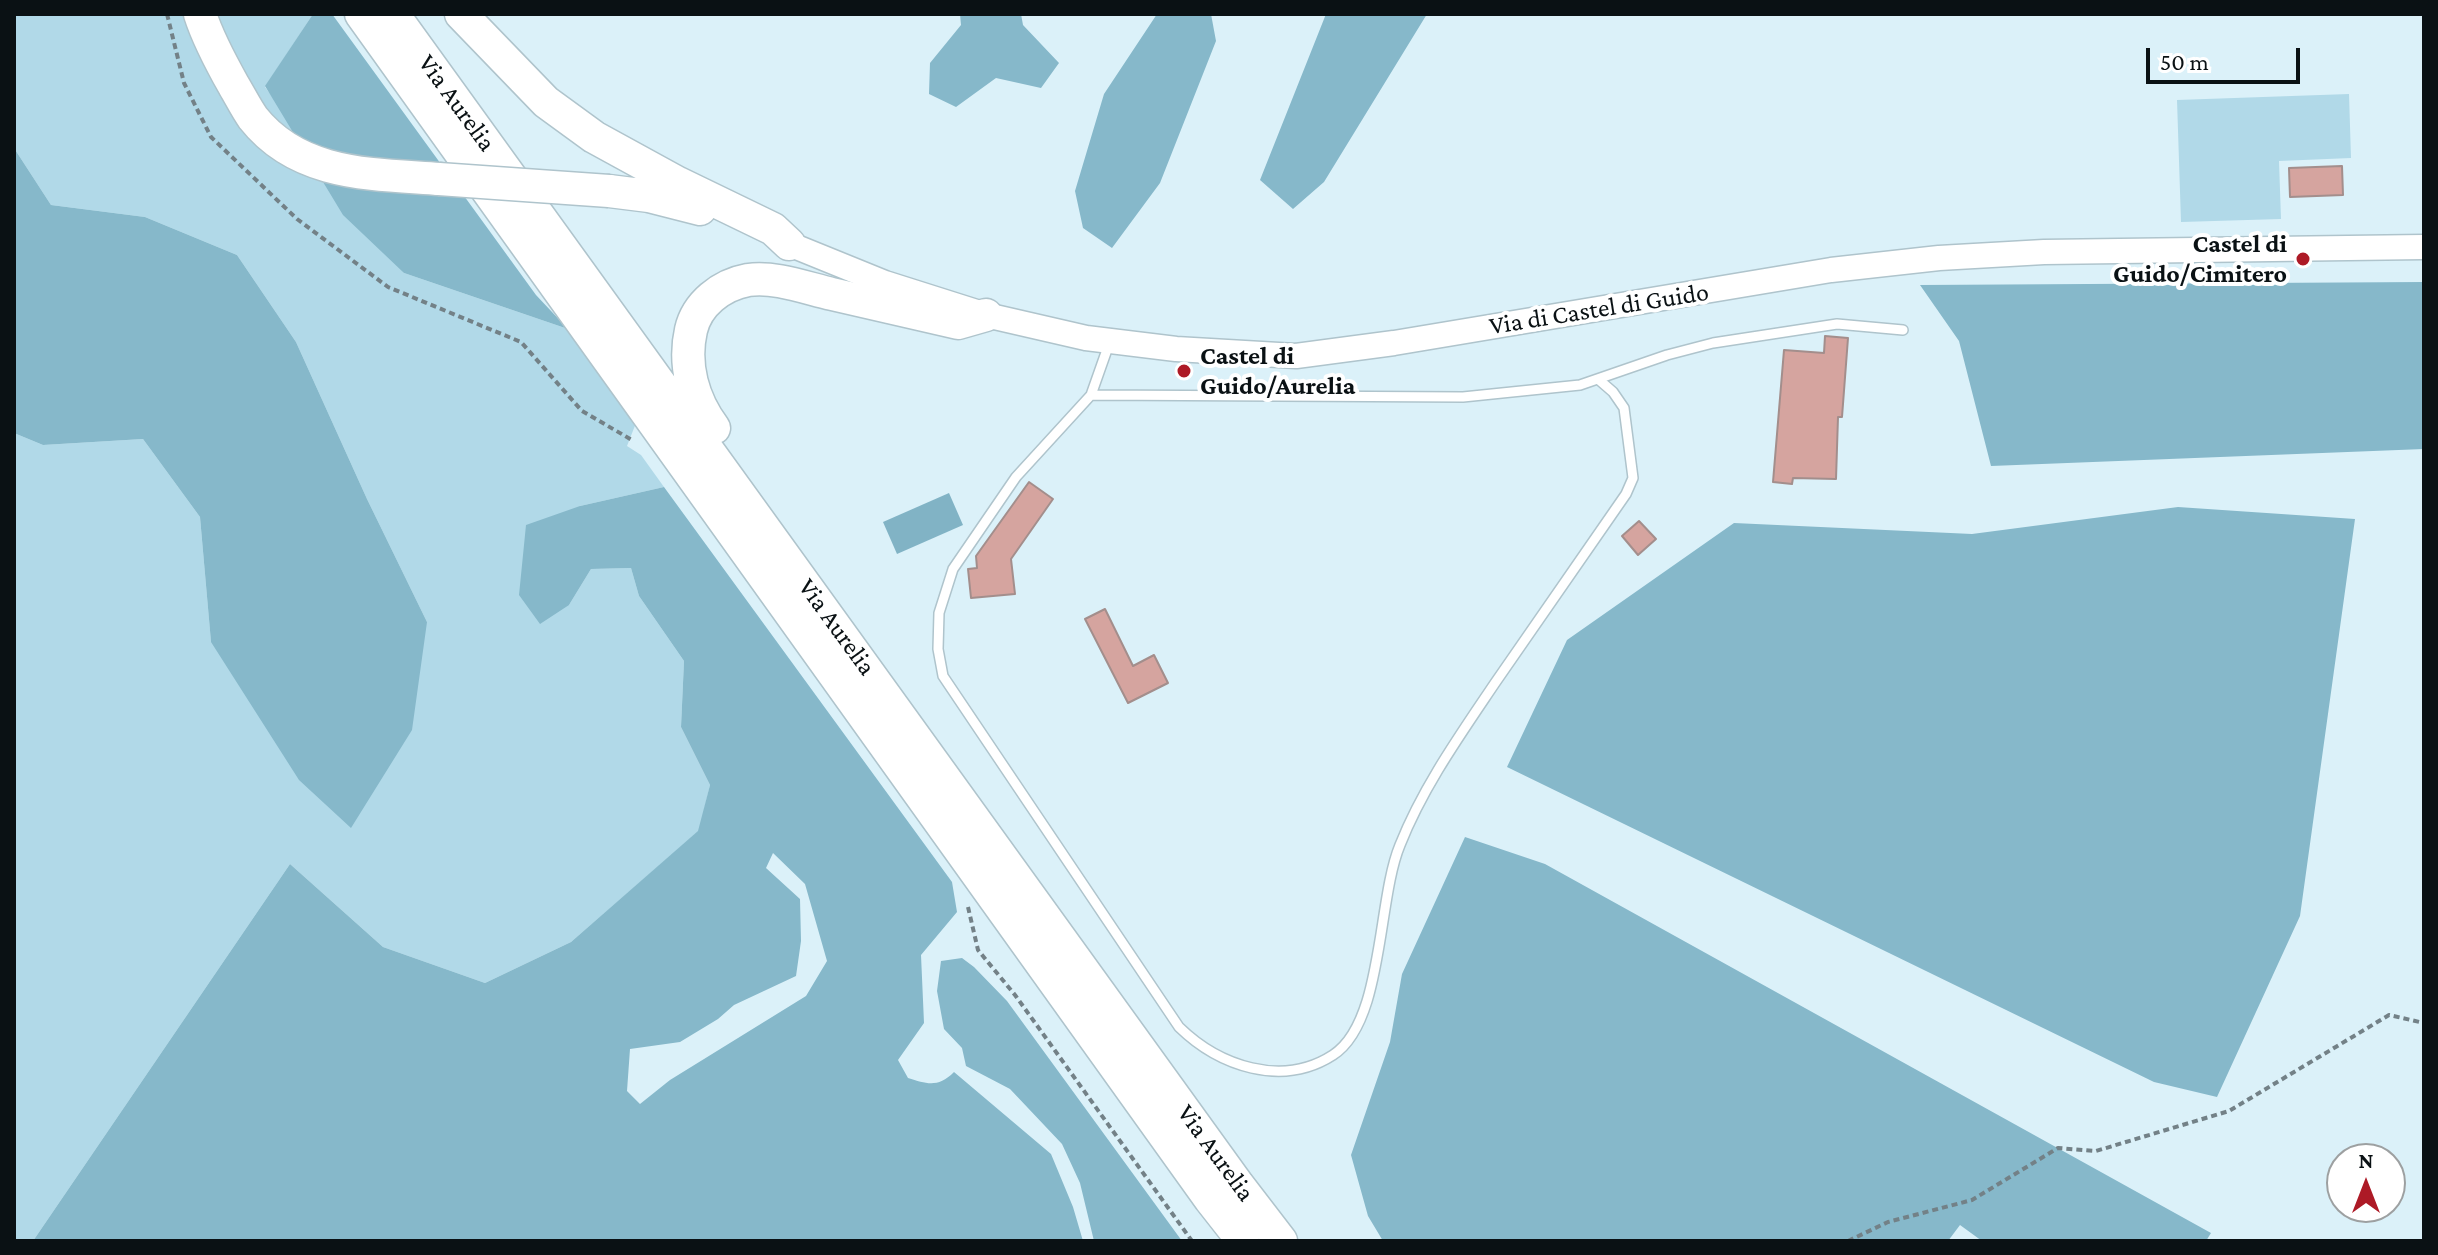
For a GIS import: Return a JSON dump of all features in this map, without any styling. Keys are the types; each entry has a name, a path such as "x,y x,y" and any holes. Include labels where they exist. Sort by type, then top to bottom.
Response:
{"highway":[{"path":"200,14 222,65 252,116 272,139 300,157 330,168 649,196 694,207 765,239 789,244"},
{"name":"Via Aurelia","path":"361,14 1243,1241"},
{"name":"Via Aurelia","path":"393,14 1281,1241"},
{"path":"461,14 546,102 594,137 678,183 773,229 789,244"},
{"path":"977,820 971,789 703,414 693,390 688,364 693,321 707,302 724,287 750,280 780,282 958,323 986,315"}],"street":[{"name":"Via di Castel di Guido","path":"789,244 885,283 986,315 1110,341 1176,349 1296,356 1394,343 1831,270 1939,258 2044,252 2424,247"}],"lane":[{"path":"1091,395 1463,397 1580,385 1667,355 1713,343 1837,324 1903,330"},
{"path":"1110,341 1091,395 1016,477 953,569 939,613 938,649 943,676 1179,1027 1197,1044 1222,1059 1272,1072 1309,1066 1334,1054 1356,1029 1371,982 1399,847 1410,824 1449,750 1626,494 1633,478 1624,408 1613,392 1598,379"}],"path":[{"path":"167,14 184,83 211,137 297,219 388,287 521,342 582,411 637,443"},
{"path":"966,898 978,950 1015,995 1192,1241"},
{"path":"1848,1241 1888,1222 1972,1200 2058,1148 2096,1151 2229,1111 2389,1015 2424,1023"}],"shaded area":[{"path":"14,14 313,14 265,87 404,273 568,329 636,423 627,446 641,455 664,487 580,506 569,605 591,569 631,568 639,596 684,661 681,727 710,785 699,831 571,942 485,983 383,947 290,864 33,1241 14,1241 14,433 43,445 143,439 200,517 211,642 427,622 296,342 237,255 145,217 51,205 14,148"},
{"path":"313,14 332,14 536,295 568,329 404,273 343,215 265,86"},
{"path":"960,14 1021,14 1023,25 1059,63 1041,88 996,78 956,107 929,94 930,63 961,25"},
{"path":"1157,14 1211,14 1216,41 1160,183 1112,248 1083,228 1075,191 1104,94"},
{"path":"1326,14 1427,14 1324,182 1293,209 1260,180"},
{"path":"2349,94 2351,158 2279,161 2281,219 2181,222 2177,100"},
{"path":"14,148 51,205 145,217 237,255 296,342 427,622 412,730 351,828 299,780 211,642 200,517 143,439 43,445 14,433"},
{"path":"2424,282 2424,449 1991,466 1959,341 1920,285"},
{"path":"664,487 952,882 957,912 921,955 924,1023 898,1060 908,1078 921,1082 937,1083 954,1072 1051,1154 1083,1241 33,1241 290,864 383,947 485,983 571,942 698,831 710,785 681,727 684,661 639,596 631,568 591,569 569,605 540,624 519,595 526,525 580,506","holes":["773,853 805,884 827,961 806,996 670,1080 640,1104 627,1091 630,1049 680,1042 718,1019 734,1005 796,976 801,941 800,899 766,868"]},
{"path":"949,493 963,525 897,554 883,522"},
{"path":"2178,507 2355,519 2300,916 2217,1097 2154,1082 1507,767 1567,640 1734,523 1972,534"},
{"path":"1465,837 1545,864 2211,1233 2206,1241 1982,1241 1960,1225 1948,1241 1383,1241 1368,1216 1351,1155 1390,1042 1402,974"},
{"path":"962,958 1007,1001 1182,1241 1094,1241 1080,1183 1062,1144 1010,1089 966,1066 962,1048 944,1029 937,991 941,961"}],"building":[{"path":"2342,166 2343,195 2290,197 2289,168"},
{"path":"1825,336 1848,338 1842,417 1838,417 1836,479 1793,478 1792,484 1773,482 1784,350 1824,353"},
{"path":"1029,482 1053,499 1011,559 1015,594 971,598 968,569 977,568 976,556"},
{"path":"1639,521 1656,539 1638,555 1622,536"},
{"path":"1105,609 1133,666 1154,655 1168,683 1128,703 1085,619"}],"place":[{"name":"Castel di Guido/Cimitero","path":"2303,259"},
{"name":"Castel di Guido/Aurelia","path":"1184,371"}]}
